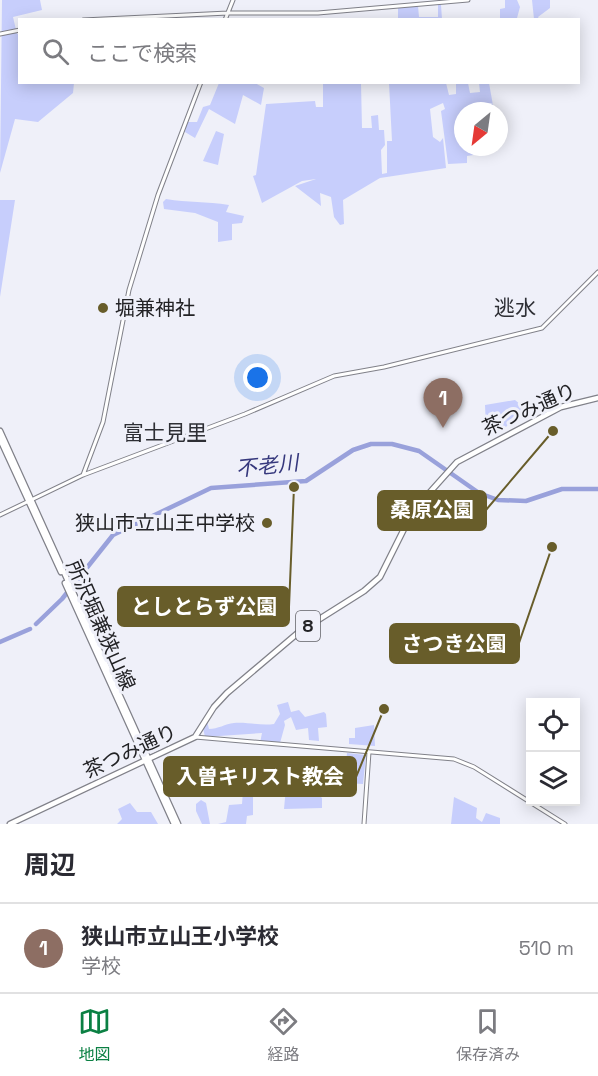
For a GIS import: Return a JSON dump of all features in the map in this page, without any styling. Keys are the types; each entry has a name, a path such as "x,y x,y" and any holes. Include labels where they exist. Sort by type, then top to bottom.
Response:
{"main road":[{"name":"茶つみ通り","path":"10,824 195,737 214,706 227,693 299,632 364,591 380,577 413,511 447,472 466,455 561,407 598,398"},
{"name":"所沢堀兼狭山線","path":"0,431 176,824"},
{"name":"所沢堀兼狭山線","path":"0,439 30,501"}],"street":[{"path":"226,18 233,0"},
{"path":"124,18 228,13 318,13 468,0"},
{"path":"0,34 18,30"},
{"path":"83,475 103,422 129,290 158,195 200,84"},
{"path":"0,515 83,475 285,398 334,376 384,367 540,328 598,272"},
{"path":"195,737 460,761 564,824"},
{"path":"364,824 369,752"}],"shaded area":[{"path":"2,0 40,0 42,10 13,17 18,34 18,84 74,84 73,93 38,122 15,119 0,173"},
{"path":"505,0 517,0 520,7 517,18 500,18 500,9 505,8"},
{"path":"532,0 550,0 550,8 538,18 534,18"},
{"path":"438,4 441,5 442,18 398,18 398,8 418,6 419,17 438,17"},
{"path":"219,84 257,84 264,88 261,105 243,95 235,124 209,109 195,138 185,132 187,122 197,122 203,107 210,105"},
{"path":"323,84 361,84 362,128 372,128 371,116 378,115 379,130 384,130 385,145 381,150 382,174 387,173 387,141 392,141 389,84 446,84 449,95 456,94 456,84 468,84 470,93 480,92 479,84 489,84 492,102 454,102 454,156 467,156 467,163 448,164 441,111 445,109 443,103 430,109 433,137 440,142 443,138 446,168 380,178 343,200 344,224 340,225 334,217 331,197 320,193 321,206 295,186 316,179 302,181 262,203 253,176 256,175 266,104 315,101 316,107 323,107"},
{"path":"216,131 224,134 218,165 203,161"},
{"path":"166,199 229,205 226,212 244,216 242,223 232,224 232,240 218,242 218,222 195,213 164,209 163,202"},
{"path":"0,200 15,200 0,297"},
{"path":"515,400 526,409 515,422 511,421 506,427 486,429 485,405"},
{"path":"288,702 291,712 299,710 305,717 324,712 326,714 327,727 318,728 319,741 309,740 308,728 296,730 291,717 284,721 280,743 260,743 262,733 205,737 203,728 207,721 209,729 234,723 274,724 280,714 277,705"},
{"path":"374,725 375,746 349,744 349,738 355,738 355,728"},
{"path":"347,753 366,755 363,784 344,783"},
{"path":"315,785 324,785 323,792 319,795 322,798 322,808 284,809 286,787 307,789"},
{"path":"243,791 253,791 253,815 247,816 246,824 218,824 226,822 229,805 242,804"},
{"path":"454,797 477,808 476,818 482,822 486,813 500,818 500,824 451,824"},
{"path":"201,800 206,803 210,824 202,824 196,811 196,804"},
{"path":"130,803 137,812 151,812 158,824 117,824 122,819 118,809"}],"waterway":[{"name":"不老川","path":"36,624 62,599 113,535 211,488 306,481 353,450 371,444 392,444 419,451 479,493 498,500 526,501 562,489 598,489"},
{"name":"不老川","path":"0,642 30,629"}],"place":[{"name":"堀兼神社","path":"103,308"},
{"name":"狭山市立山王小学校","path":"443,428"},
{"name":"桑原公園","path":"553,431"},
{"name":"としとらず公園","path":"294,487"},
{"name":"狭山市立山王中学校","path":"267,523"},
{"name":"さつき公園","path":"552,547"},
{"name":"入曽キリスト教会","path":"384,709"}],"district":[{"name":"逃水","path":"515,308"},
{"name":"富士見里","path":"165,433"}]}
